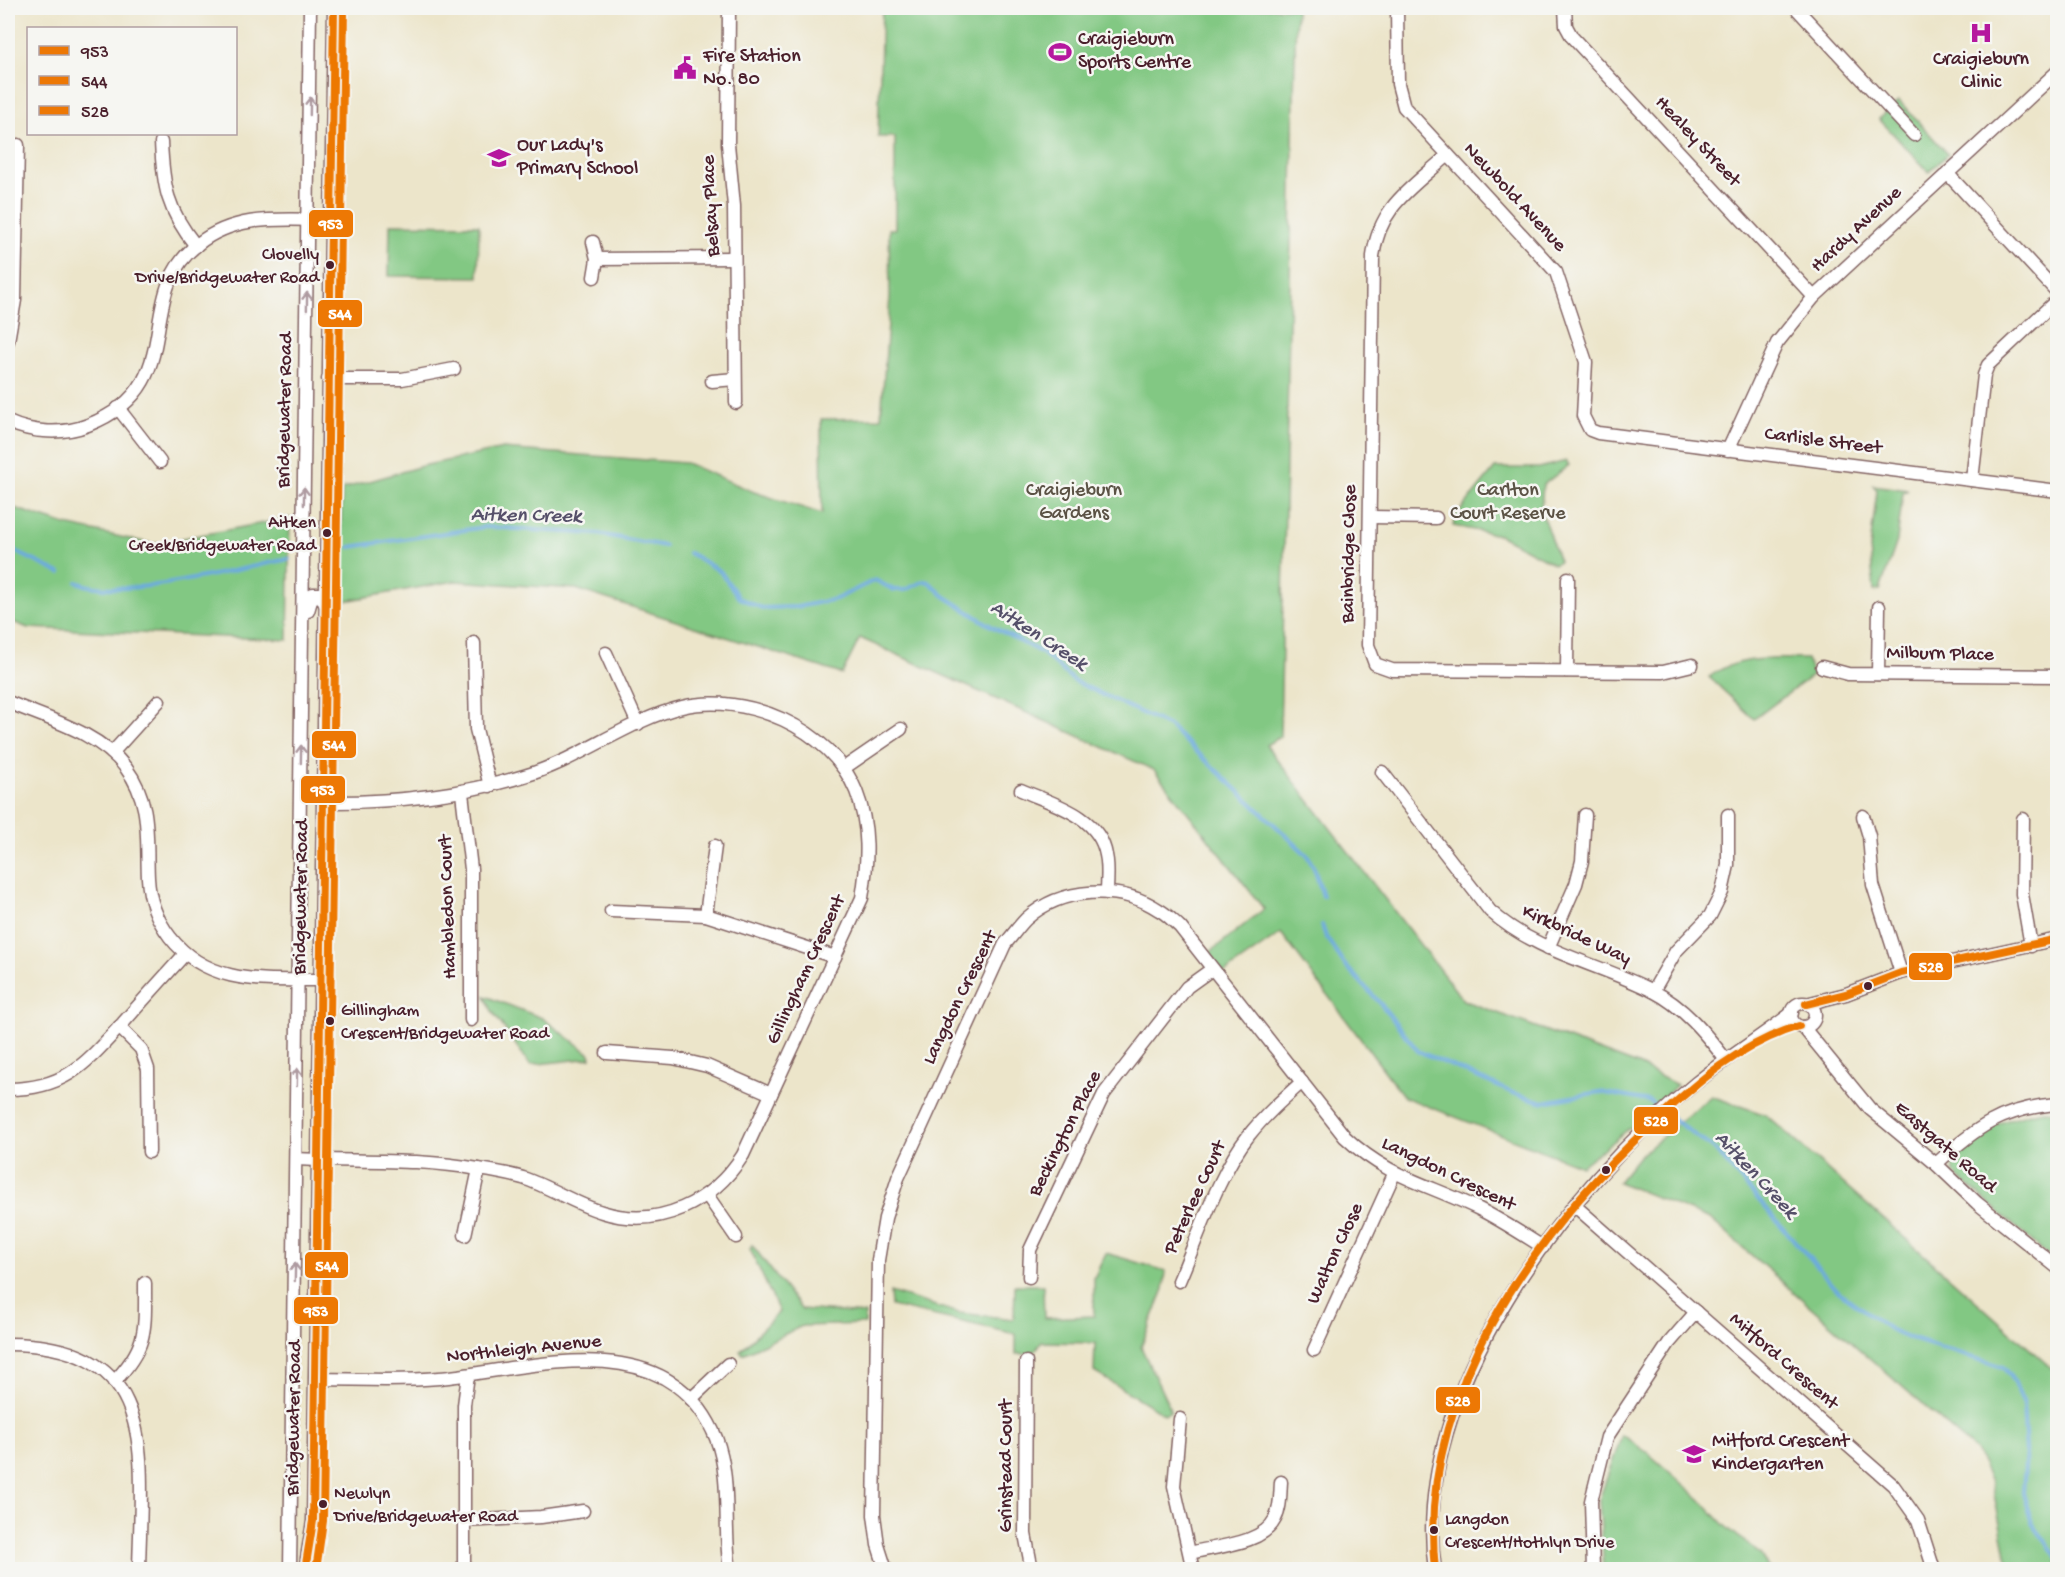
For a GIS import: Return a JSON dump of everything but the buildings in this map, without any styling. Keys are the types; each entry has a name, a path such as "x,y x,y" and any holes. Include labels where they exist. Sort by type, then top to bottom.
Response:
{"street":[{"path":"302,8 310,55 332,55"},
{"name":"Bridgewater Road","path":"290,1569 310,8"},
{"name":"Bridgewater Road","path":"305,1569 313,1521 316,1379 334,8"},
{"name":"Belsay Place","path":"729,8 728,144 734,206 736,403"},
{"name":"Newbold Avenue","path":"1397,8 1399,96 1404,107 1556,272 1586,362 1583,416 1587,426"},
{"name":"Healey Street","path":"1565,8 1566,26 1572,37 1814,297"},
{"path":"1796,8 1914,135"},
{"name":"Hardy Avenue","path":"1728,450 1777,343 1814,297 2058,71"},
{"path":"161,142 162,178 168,203 179,224 196,246"},
{"path":"8,341 15,300 18,145"},
{"name":"Bainbridge Close","path":"1448,155 1390,208 1375,239 1368,645 1375,664 1392,670 1663,672 1692,665"},
{"path":"1947,173 2058,292"},
{"path":"8,422 38,430 62,431 84,426 118,408 139,388 148,374 157,348 164,295 174,272 196,246 217,232 245,221 330,220"},
{"path":"593,242 597,259 594,277"},
{"path":"597,259 734,258"},
{"path":"1972,480 1984,375 1988,365 1995,355 2058,299"},
{"path":"328,379 402,379 454,369"},
{"path":"712,381 735,379"},
{"path":"118,408 160,462"},
{"name":"Carlisle Street","path":"1587,426 1598,433 2058,491"},
{"path":"1371,517 1436,518"},
{"path":"303,559 308,572 314,573 321,563 326,545"},
{"path":"1567,671 1568,578"},
{"path":"302,651 313,594 320,594 325,604"},
{"path":"1878,674 1879,607"},
{"path":"474,643 476,729 490,786"},
{"path":"606,653 638,724"},
{"name":"Milburn Place","path":"1822,667 1848,674 2058,676"},
{"path":"112,753 159,701"},
{"path":"8,702 74,730 112,753 134,780 146,810 148,877 154,907 166,933 185,954 206,968 231,977 321,980"},
{"name":"Gillingham Crescent","path":"296,1159 429,1161 479,1169 523,1178 603,1213 633,1217 665,1215 708,1195 731,1173 743,1155 862,898 868,859 865,828 856,792 844,768 814,739 780,717 747,706 712,703 681,707 638,724 527,776 462,793 403,801 323,802"},
{"path":"844,768 901,729"},
{"name":"Kirkbride Way","path":"1382,772 1490,911 1507,926 1548,948 1653,991 1691,1019 1726,1060"},
{"path":"1021,790 1081,817 1092,827 1102,841 1107,857 1107,893"},
{"name":"Hambledon Court","path":"462,793 471,868 471,1020"},
{"path":"1548,948 1576,884 1582,861 1585,815"},
{"path":"1653,991 1676,951 1710,916 1722,892 1728,865 1728,815"},
{"path":"1863,816 1869,836 1873,885 1901,973"},
{"path":"2023,819 2022,894 2031,946"},
{"path":"706,915 715,846"},
{"name":"Langdon Crescent","path":"886,1569 878,1545 874,1515 878,1260 888,1208 898,1178 1005,944 1027,919 1053,901 1084,893 1107,893 1133,897 1159,909 1180,927 1345,1137 1375,1163 1394,1174 1478,1208 1543,1247"},
{"path":"611,911 706,915 835,957"},
{"path":"1435,1569 1433,1540 1435,1480 1457,1399 1484,1336 1543,1247 1599,1175 1690,1088 1726,1060 1758,1040 1792,1013 1796,1007 1846,994 1901,973 2058,939"},
{"path":"8,1089 35,1088 74,1073 96,1054 185,954"},
{"name":"Beckington Place","path":"1029,1277 1030,1250 1104,1094 1187,987 1212,969"},
{"path":"1758,1040 1808,1023 1846,994"},
{"path":"1806,1004 1812,1008 1808,1023"},
{"path":"1792,1013 1794,1023 1808,1023"},
{"name":"Eastgate Road","path":"1808,1023 1833,1067 1870,1109 1977,1203 2058,1268"},
{"path":"118,1027 141,1049 148,1069 148,1152"},
{"path":"607,1053 673,1058 707,1066 771,1094"},
{"name":"Peterlee Court","path":"1179,1281 1230,1166 1248,1136 1276,1105 1302,1082"},
{"path":"1935,1164 1968,1135 1989,1121 2013,1111 2058,1104"},
{"path":"465,1235 479,1169"},
{"name":"Walton Close","path":"1314,1350 1394,1174"},
{"path":"708,1195 736,1237"},
{"name":"Mitford Crescent","path":"1575,1206 1893,1485 1918,1520 1934,1569"},
{"path":"114,1382 129,1367 140,1348 144,1330 145,1283"},
{"path":"1593,1569 1591,1501 1607,1437 1669,1343 1696,1312"},
{"path":"8,1344 45,1345 64,1349 89,1361 114,1382 131,1408 140,1445 139,1569"},
{"name":"Northleigh Avenue","path":"316,1379 416,1380 609,1360 647,1369 671,1382 691,1400 711,1428 721,1455 730,1569"},
{"name":"Grinstead Court","path":"1026,1362 1025,1534 1032,1569"},
{"path":"691,1400 728,1364"},
{"path":"464,1569 464,1405 468,1375"},
{"path":"452,1377 464,1405"},
{"path":"1180,1419 1174,1486 1193,1569"},
{"path":"1190,1552 1251,1538 1267,1530 1278,1512 1281,1482"},
{"path":"464,1521 541,1517 583,1511"}],"green space":[{"name":"Craigieburn Gardens","path":"882,8 1296,8 1280,737 1266,745 1463,1000 1638,1065 1677,1085 1635,1124 1581,1166 1404,1097 1281,933 1224,973 1209,953 1264,909 1154,770 860,638 842,674 576,589 455,581 339,602 342,489 422,466 503,449 686,463 754,492 822,514 821,419 881,418 890,296 889,229 895,229 895,137 878,137"},
{"path":"1899,101 1948,154 1929,172 1879,119"},
{"path":"390,224 479,225 478,277 389,276"},
{"name":"Carlton Court Reserve","path":"1566,461 1569,465 1543,485 1541,511 1559,561 1554,564 1499,535 1453,526 1455,517 1495,468 1539,468"},
{"path":"1873,485 1908,490 1903,493 1897,541 1880,590 1874,591 1870,548 1877,490"},
{"path":"8,506 66,525 153,544 290,518 288,640 28,628 8,620"},
{"path":"1769,659 1807,659 1813,675 1754,719 1709,677 1720,670 1744,662"},
{"path":"485,996 542,1018 590,1054 591,1058 530,1065 492,1011"},
{"path":"1711,1096 1766,1115 2057,1373 2057,1569 2009,1569 1992,1484 1976,1451 1710,1219 1618,1182 1640,1155"},
{"path":"2043,1110 2057,1111 2057,1263 1953,1172 1954,1159 1960,1148 1971,1138 2000,1123"},
{"path":"752,1245 801,1309 865,1314 865,1324 802,1326 743,1354 740,1351 779,1312 750,1249"},
{"path":"1106,1253 1166,1271 1164,1289 1141,1347 1171,1411 1164,1414 1094,1372 1095,1343 1042,1342 1032,1354 1016,1354 1016,1334 891,1306 890,1292 959,1313 1014,1319 1015,1285 1043,1285 1044,1318 1094,1316 1094,1278"},
{"path":"1622,1435 1648,1453 1700,1499 1724,1525 1760,1554 1769,1569 1604,1569 1599,1500"}],"waterway":[{"name":"Aitken Creek","path":"350,547 485,527 598,534 665,546"},
{"name":"Aitken Creek","path":"8,548 60,573"},
{"name":"Aitken Creek","path":"689,553 720,571 739,598 762,608 797,607 836,599 875,580 894,590 905,590 924,581 929,582 944,596 991,626 1044,654 1074,681 1169,726 1307,855 1323,896"},
{"name":"Aitken Creek","path":"77,582 96,587 150,586 211,576 289,559"},
{"name":"Aitken Creek","path":"1322,925 1326,937 1345,965 1380,1003 1418,1051 1513,1093 1543,1102 1600,1092 1649,1101 1715,1150 1840,1293 1891,1330 1912,1339 2003,1367 2015,1383 2023,1404 2026,1451 2023,1493 2032,1523 2058,1558"}],"transit line":[{"name":"953","path":"305,1570 313,1521 334,8"},
{"name":"544","path":"316,1570 323,1521 344,8"},
{"name":"528","path":"1806,1004 1846,994 1901,973 2058,939"},
{"name":"528","path":"1435,1570 1434,1505 1444,1443 1464,1382 1492,1324 1526,1268 1565,1216 1608,1168 1686,1093 1738,1054 1757,1043 1799,1026"}],"place":[{"name":"Craigieburn Clinic","path":"1981,33"},
{"name":"Craigieburn Sports Centre","path":"1060,52"},
{"name":"Fire Station No. 80","path":"685,68"},
{"name":"Our Lady's Primary School","path":"499,158"},
{"name":"Clovelly Drive/Bridgewater Road","path":"330,265"},
{"name":"Aitken Creek/Bridgewater Road","path":"327,533"},
{"name":"Gillingham Crescent/Bridgewater Road","path":"330,1021"},
{"name":"Mitford Crescent Kindergarten","path":"1694,1454"},
{"name":"Newlyn Drive/Bridgewater Road","path":"323,1504"},
{"name":"Langdon Crescent/Hothlyn Drive","path":"1434,1530"}]}
